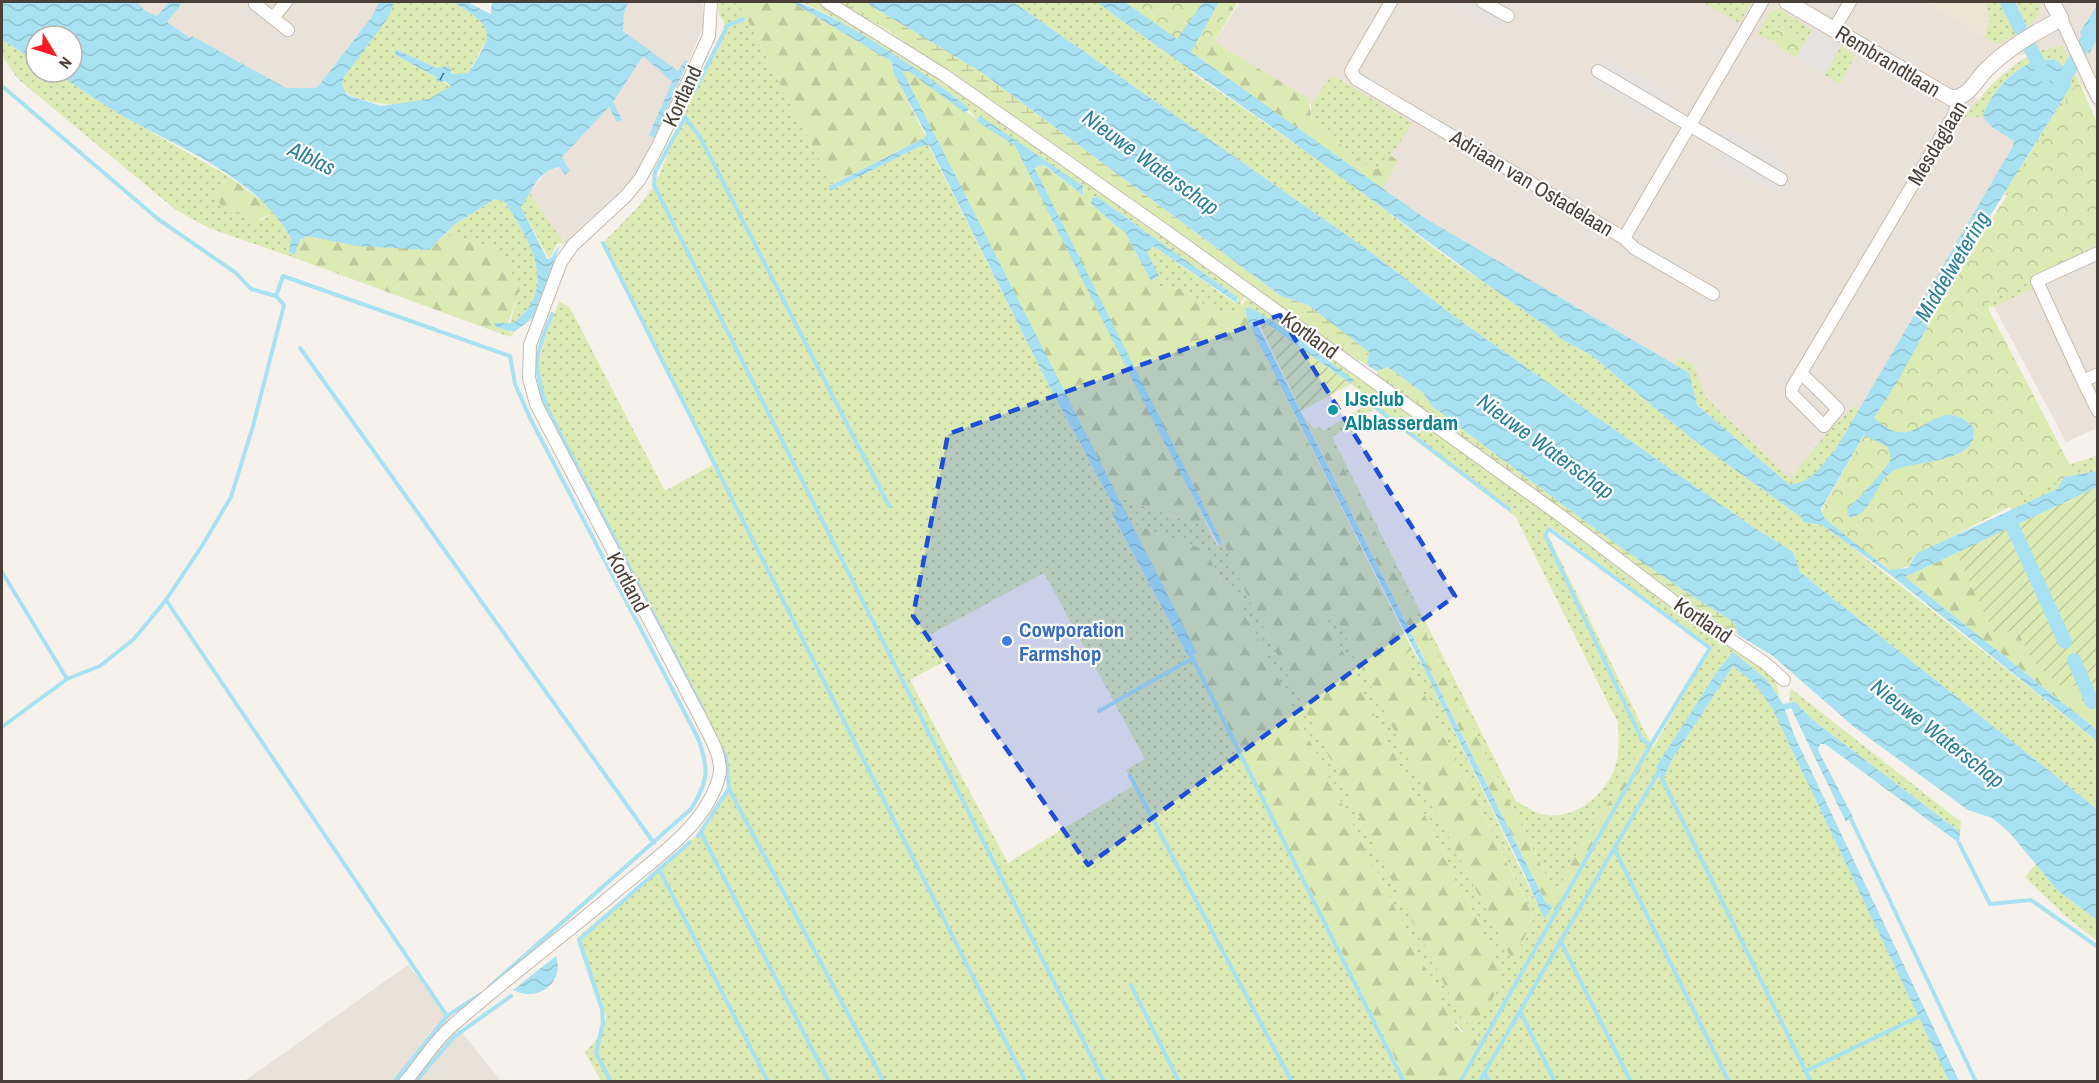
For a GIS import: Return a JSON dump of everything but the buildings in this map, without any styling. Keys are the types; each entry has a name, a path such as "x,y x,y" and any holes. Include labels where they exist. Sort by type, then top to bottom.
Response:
{"street":[{"path":"273,18 286,2"},
{"name":"Kortland","path":"405,1082 450,1028 561,939 689,828 706,806 718,778 720,770 716,753 700,717 536,404 528,364 530,345 561,262 573,245 626,196 640,179 658,146 709,36 711,2"},
{"name":"Kortland","path":"827,2 935,69 1158,226 1561,516 1676,603 1765,663 1784,680"},
{"name":"Adriaan van Ostadelaan","path":"1391,2 1351,71 1356,79 1624,238 1634,248 1713,294"},
{"path":"1483,2 1508,16"},
{"path":"1624,238 1762,2"},
{"name":"Rembrandtlaan","path":"1787,2 1952,98 1959,98"},
{"path":"1834,29 1850,2"},
{"path":"2052,2 2097,98"},
{"path":"255,4 288,30"},
{"name":"Mesdaglaan","path":"1801,373 1954,115 1959,98 1966,95 1985,71 2004,54 2030,35 2061,19"},
{"path":"1598,71 1781,179"},
{"path":"2097,253 2037,281 2097,411"},
{"path":"2083,381 2097,374"}],"highlighted area":[{"path":"1280,315 1455,596 1088,865 913,616 948,434"}],"shaded area":[{"path":"134,2 382,2 316,90 287,96 157,22"},
{"path":"628,2 702,2 704,25 640,173 615,200 589,220 565,244 529,192 548,170 559,168 562,158 641,46 622,29"},
{"path":"1240,2 2097,2 2097,111 2060,48 2013,56 1971,93 2023,143 1832,465 1794,493 1378,193 1315,105 1296,99 1206,54"},
{"path":"1453,2 1471,2 1505,21 1501,29"},
{"path":"1923,2 1985,2 1990,20 1984,37"},
{"path":"1812,30 1841,46 1825,75 1796,58"},
{"path":"1608,60 1670,95 1665,103 1603,67"},
{"path":"1597,77 1659,112 1654,120 1592,84"},
{"path":"1725,128 1789,165 1785,173 1720,136"},
{"path":"1717,148 1779,184 1774,191 1713,156"},
{"path":"2097,238 2097,428 2066,442 1990,299"},
{"path":"408,965 501,1081 243,1082"}],"green space":[{"path":"394,2 453,2 484,23 488,37 468,73 455,75 448,69 436,68 397,49 395,55 451,86 432,99 398,105 375,103 354,97 343,89 344,77"},
{"path":"718,2 738,2 832,184 829,186 830,191 919,147 928,145 1049,386 1116,510 1113,517 1188,656 1192,655 1197,664 1407,1081 601,1081 585,1052 599,1036 606,1016 578,937 707,827 728,790 730,777 721,744 694,689 543,400 539,373 540,361 545,338 559,301 570,308 665,491 716,463 603,243 639,206 655,185 692,96 723,40 724,21 719,15","holes":["1044,573 1145,759 1126,770 1134,785 1008,863 910,680 943,662 929,635"]},
{"path":"738,2 792,2 892,62 893,72 926,137 832,184"},
{"path":"801,2 817,2 886,41 1247,293 1240,304 1242,305 1249,295 1381,388 1712,635 1765,668 1777,687 1779,698 1767,680 1733,653 1718,670 1656,767 1663,780 1671,761 1733,666 1754,683 1772,708 1949,1081 1462,1081 1481,1049 1452,1020 1231,586 1225,589 1206,550 1130,523 1117,497 1192,523 1204,519 1217,546 1224,544 1241,583 1466,1024 1479,923 1328,622 1331,607 1511,958 1514,958 1534,917 1404,654 1412,649 1426,673 1544,918 1549,912 1554,921 1645,749 1638,754 1554,892 1325,430 1372,401 1351,384 1354,381 1250,307 1246,309 1242,306 1236,312 1213,311 1182,289 1157,286 1155,280 1158,276 1147,252 1153,246 1235,303 1238,301 1237,297 1096,196 1092,198 1084,192 1083,186 977,119 959,100 938,84 848,26","holes":["1374,409 1516,517 1618,723 1618,751 1614,771 1600,792 1581,808 1570,813 1546,815 1516,801 1332,437","1549,526 1710,648 1653,748 1548,535"]},
{"path":"838,2 865,2 981,72 1281,296 1308,305 1369,352 1367,365 1338,348 889,31"},
{"path":"1013,2 1097,2 1175,61 1334,171 1438,251 1549,328 1561,339 1591,355 1692,439 1801,517 1803,522 1822,525 1840,538 2097,741 2097,809 1800,572 1793,552 1750,525 1455,317 1368,250"},
{"path":"1097,2 1233,2 1190,72"},
{"path":"1219,2 1238,2 1215,40 1219,45 1308,98 1312,121 1367,166 1377,169 1390,155 1398,161 1382,189 1190,51"},
{"path":"1703,2 1752,2 1739,23"},
{"path":"1985,2 1999,2 2009,22 2022,16 2016,2 2040,2 2040,9 2037,16 2026,27 1998,44 1984,37 1990,20"},
{"path":"1779,9 1812,30 1800,50 1798,34 1780,38 1781,49 1775,42 1757,34 1771,11"},
{"path":"1784,25 1798,34 1800,50 1796,58 1781,49 1775,29"},
{"path":"2,40 24,54 24,84 18,79 2,56"},
{"path":"1841,46 1855,56 1840,84 1825,75"},
{"path":"2063,46 2097,123 2097,241 2027,275 2033,288 1991,308 1984,294 2031,210 2004,194 2071,86 2067,71 2054,59 2030,63 2000,86 1989,102 1983,117 1965,117 1995,81 2019,62 2033,54"},
{"path":"908,71 1015,146 1204,519 1193,523 1117,497 905,78 903,72"},
{"path":"1332,75 1412,123 1397,147 1377,169 1367,166 1312,121 1311,105"},
{"path":"2078,81 2097,125 2097,245 1989,301 1989,310 2074,473 1913,557 1909,566 1891,571 1822,517 1823,507 1953,282"},
{"path":"24,84 73,84 228,176 217,194 260,221 274,212 291,239 289,252 295,258 209,228 176,210"},
{"path":"1043,165 1083,195 1084,192 1092,198 1091,204 1126,234 1151,281 1155,280 1158,286 1182,289 1214,311 1236,312 1242,306 1246,309 1247,320 1412,649 1405,655 1534,918 1514,958 1511,958 1331,608 1328,622 1501,967 1497,991 1481,1014 1469,1025 1462,1019 1241,583 1224,544 1219,545 1222,542 1035,174 1037,166"},
{"path":"228,176 274,212 255,222 220,204 217,194"},
{"path":"529,192 565,244 558,243 549,259 521,207"},
{"path":"495,199 505,202 523,232 536,264 535,295 527,309 513,323 510,323 520,288 498,249 446,234 455,224"},
{"path":"446,234 498,249 520,288 508,324 510,332 514,332 510,337 292,257 291,254 294,254 301,239 308,236 335,241 429,250"},
{"path":"1258,321 1263,321 1351,384 1301,411"},
{"path":"1679,357 1693,364 1706,398 1790,479 1827,433 1853,407 1859,410 1839,445 1820,468 1799,483 1788,484 1697,405 1689,373 1675,364"},
{"path":"1388,366 1423,393 1432,406 1581,518 1657,572 1735,623 1738,635 1700,615 1403,397 1377,375 1377,371"},
{"path":"1304,417 1314,429 1320,426 1323,431 1325,430 1554,892 1638,754 1645,749 1652,749 1554,922 1549,912 1552,906 1546,903"},
{"path":"2097,456 2097,471 2064,477 2057,489 2012,511 2001,490 2024,478"},
{"path":"2097,487 2097,705 2086,681 2065,690 2032,661 2018,631 1994,633 1956,553"},
{"path":"1130,523 1206,550 1224,588 1231,586 1452,1020 1461,1032 1471,1033 1481,1049 1462,1081 1407,1081 1192,655 1197,653"},
{"path":"1956,553 1994,632 2018,631 2032,661 2065,690 2086,681 2097,705 2097,730 1905,577"},
{"path":"1790,688 1961,822 1960,832 1815,722 1795,702 1789,703"},
{"path":"2036,864 2057,890 2097,920 2097,941 2063,914 2025,877"}],"water":[{"name":"Alblas","path":"2,2 137,2 145,11 157,16 169,2 183,2 167,22 190,38 192,36 286,88 317,88 372,16 379,2 394,2 388,18 344,77 342,85 347,95 381,106 429,99 451,86 445,81 437,82 436,77 395,55 396,49 436,68 449,66 452,74 468,73 483,47 486,31 477,18 453,2 467,2 491,14 492,2 628,2 624,13 623,31 678,71 685,60 688,61 654,138 649,135 672,82 643,56 613,102 622,120 617,122 609,107 562,157 570,171 565,175 560,167 552,169 536,182 521,207 547,259 550,259 560,245 534,317 514,332 496,327 494,323 513,323 527,309 535,295 536,264 523,232 505,202 495,199 455,224 429,250 357,246 308,236 301,239 294,255 289,252 291,239 277,217 237,181 213,165 116,112 73,84 84,84 84,24 24,24 24,54 2,40"},
{"path":"792,2 806,5 854,30 911,65 969,109 965,113 908,71 903,72 1197,653 1188,656 1113,516 1116,510 1049,386 929,145 919,147 830,191 829,186 926,137 926,134 893,72 892,62"},
{"name":"Nieuwe Waterschap","path":"865,2 1013,2 1368,250 1455,317 1750,525 1793,552 1800,572 2097,809 2097,920 2057,890 2009,832 1992,818 1968,810 1854,727 1773,656 1738,635 1735,623 1657,572 1581,518 1432,406 1423,393 1388,367 1377,371 1367,365 1369,352 1308,305 1281,296 981,72"},
{"path":"1097,2 1125,2 1177,39 1203,2 1219,2 1191,52 1423,217 1689,373 1697,405 1788,484 1796,484 1809,478 1836,449 2013,146 2014,141 1992,127 1983,117 1994,94 2007,79 2030,63 2054,59 2061,64 2066,70 2071,86 1967,253 1900,377 1874,418 1891,430 1904,432 1914,430 1941,416 1951,415 1961,418 1973,427 1973,439 1967,448 1957,454 1893,471 1887,476 1864,511 1850,517 1847,515 1848,508 1871,485 1891,459 1888,447 1864,435 1821,509 1824,518 1889,570 1908,568 1917,553 2057,489 2064,477 2097,471 2097,487 1905,577 2097,730 2097,741 1892,576 1822,525 1803,522 1801,517 1692,439 1591,355 1561,339 1305,150"},
{"path":"2097,5 2097,39 2089,54 2080,32"},
{"path":"980,116 1083,186 1083,195 1044,165 1037,166 1035,169 1222,542 1219,545 1157,429 1015,146 978,122 976,120"},
{"path":"1096,196 1237,297 1237,303 1153,246 1147,252 1159,276 1151,281 1126,234 1091,204 1092,198"},
{"path":"1250,307 1300,339 1354,380 1351,384 1263,321 1258,321 1258,326 1546,903 1553,906 1544,919 1525,875 1426,673 1247,320 1246,309"},
{"path":"1733,652 1767,680 1783,704 1795,702 1815,722 1960,832 1959,843 1825,744 1820,744 1818,750 1853,817 1846,822 1791,708 1785,710 1795,737 1959,1081 1949,1081 1772,708 1754,683 1733,666 1671,761 1663,780 1656,767 1718,670"},
{"path":"556,956 557,974 547,988 532,994 513,990"}],"waterway":[{"path":"2007,2 2020,28"},
{"path":"694,91 728,25 743,19"},
{"name":"Middelwetering","path":"2059,87 2098,21"},
{"path":"2031,49 2045,76"},
{"path":"2,86 158,219 236,273 251,289 276,296 284,305 253,426 231,497 166,600 134,639 100,666 67,679 2,727"},
{"path":"889,506 700,137 685,117 655,172 654,185 1104,1082"},
{"path":"603,243 1026,1082"},
{"path":"276,296 283,276 510,356 515,384 530,418 702,749 705,766 704,782 691,809 489,987"},
{"path":"552,314 542,340 538,360 539,381 547,408 704,712"},
{"path":"300,348 654,843"},
{"path":"1374,406 1509,509"},
{"path":"2009,519 2065,642"},
{"path":"1460,1082 1650,746 1710,648 1549,529 1545,535 1641,738 1650,746"},
{"path":"2,572 67,679"},
{"path":"166,600 447,1016"},
{"path":"1190,653 1404,1082"},
{"path":"1099,711 1193,658"},
{"path":"2074,660 2092,702"},
{"path":"698,836 729,788 726,757 721,748"},
{"path":"1479,1082 1659,771"},
{"path":"1130,776 1292,1082"},
{"path":"1661,777 1811,1082"},
{"path":"729,789 884,1082"},
{"path":"1851,819 1976,1082"},
{"path":"701,833 829,1082"},
{"path":"611,1082 596,1053 603,1023 602,1009 579,940 690,842"},
{"path":"1959,843 1990,904 2031,900 2098,947"},
{"path":"1614,848 1729,1082"},
{"path":"659,869 768,1082"},
{"path":"1561,942 1631,1082"},
{"path":"1131,985 1179,1082"},
{"path":"394,1082 447,1016 481,994"},
{"path":"415,1082 454,1037 511,996"},
{"path":"1520,1011 1555,1082"},
{"path":"1806,1071 1920,1016"},
{"path":"1485,1074 1489,1082"}],"ferry route":[{"path":"440,80 446,69"}],"place":[{"name":"IJsclub Alblasserdam","path":"1333,410"},
{"name":"Cowporation Farmshop","path":"1007,641"}]}
